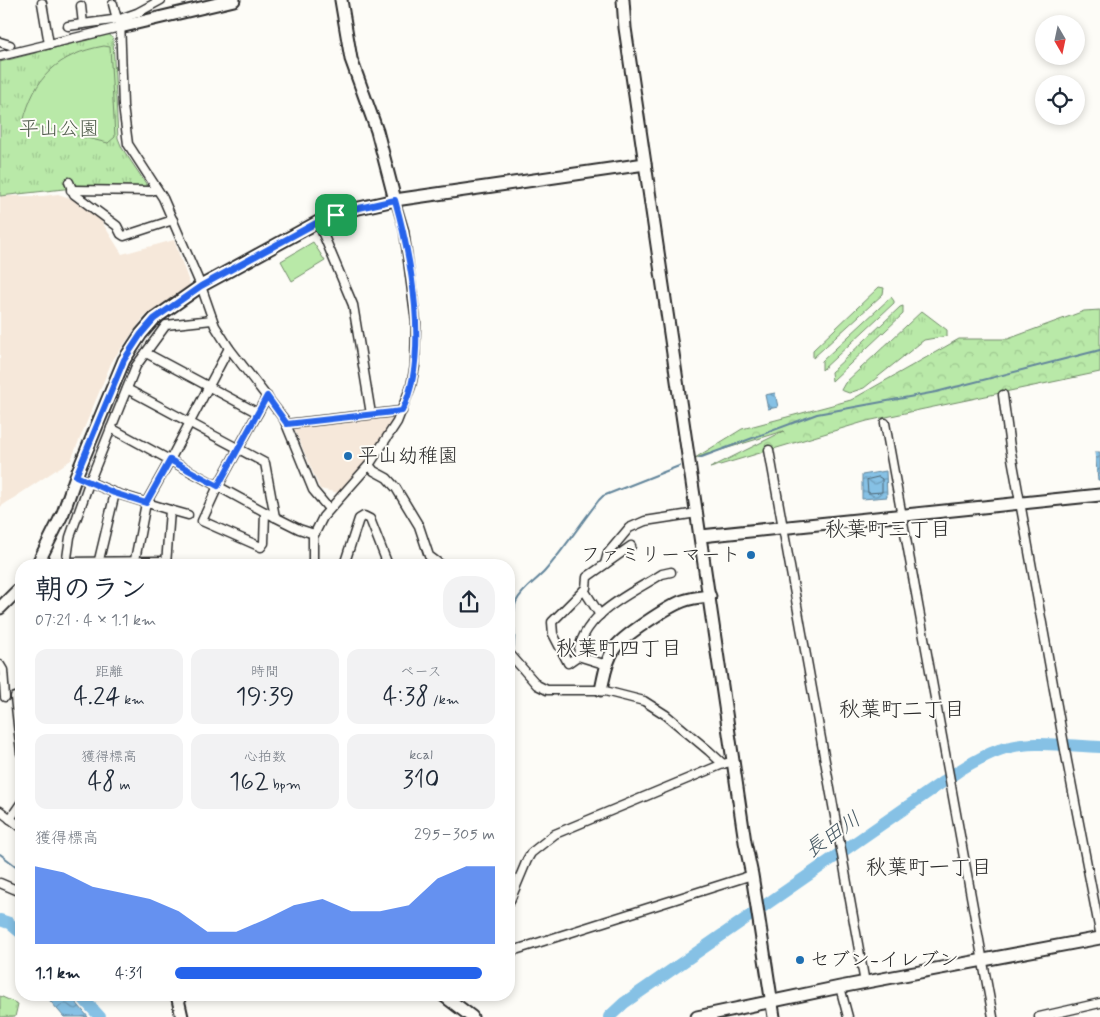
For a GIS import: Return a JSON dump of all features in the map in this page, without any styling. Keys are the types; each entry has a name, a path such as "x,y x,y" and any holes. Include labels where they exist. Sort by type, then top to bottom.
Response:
{"street":[{"path":"0,56 100,32 161,0"},
{"path":"68,26 99,22 119,22 234,0"},
{"path":"312,559 314,534 329,509 369,465 397,422 411,386 415,366 416,322 405,238 377,131 351,59 342,0"},
{"path":"623,0 625,28 710,596 728,762 752,875 770,1001 774,1017"},
{"path":"42,3 49,44"},
{"path":"113,4 119,22 126,138 132,152 157,189 173,220 201,286 212,320 229,348 287,424 313,490 329,509"},
{"path":"81,6 83,24"},
{"path":"99,22 100,32"},
{"path":"0,42 10,45"},
{"path":"41,559 63,513 119,370 137,340 154,319 201,286 318,222 350,210 395,200 645,164"},
{"path":"157,189 70,186 74,194 117,226 124,236 173,220"},
{"path":"318,222 353,306 371,414"},
{"path":"67,559 70,537 89,483 136,366 166,325 212,320"},
{"path":"135,559 146,503 229,348"},
{"path":"146,353 258,413"},
{"path":"127,389 265,463 275,517"},
{"path":"1003,395 1064,744 1100,932"},
{"path":"265,512 264,543 262,547 202,521 218,486 267,396"},
{"path":"287,424 402,411"},
{"path":"885,423 993,1017"},
{"path":"110,428 265,512 299,529 314,534"},
{"path":"769,450 865,983"},
{"path":"369,465 374,471 392,482 420,526 429,556 433,559"},
{"path":"76,476 114,493 188,514"},
{"path":"100,559 114,493"},
{"path":"701,536 1100,495"},
{"path":"166,559 170,510"},
{"path":"605,564 608,553 629,528 645,521 697,513"},
{"path":"346,559 359,519 364,516 370,519 386,559"},
{"path":"631,546 587,577 586,588 552,622 553,634 568,663 578,656 579,647 586,629 606,610 662,574 671,572"},
{"path":"584,590 600,616"},
{"path":"0,608 15,594"},
{"path":"601,690 613,650 621,640 673,605 686,600 710,596"},
{"path":"578,656 607,665"},
{"path":"515,661 537,685 547,690 601,690 644,700 728,762"},
{"path":"0,664 3,670 3,698"},
{"path":"515,889 527,860 532,853 555,834 728,762"},
{"path":"0,812 15,823"},
{"path":"10,819 15,812"},
{"path":"515,950 752,875"},
{"path":"0,883 15,889"},
{"path":"697,1017 840,987 1100,938"},
{"path":"840,987 848,1017"},
{"path":"178,1001 182,1017"},
{"path":"451,1001 472,1017"},
{"path":"1039,1017 1100,1003"}],"shaded area":[{"path":"58,194 73,199 100,219 122,254 174,240 190,285 144,317 112,361 71,460 0,507 0,196"},
{"path":"391,416 395,418 368,461 339,493 320,489 294,428"}],"green space":[{"name":"平山公園","path":"109,34 113,39 118,138 122,148 149,188 73,188 0,196 0,62"},
{"path":"104,46 110,47 115,137 108,143 23,123 34,93 50,70 73,55"},
{"path":"313,242 325,261 292,281 281,261"},
{"path":"879,287 884,288 883,294 813,358 813,350"},
{"path":"891,297 894,303 822,370 822,361"},
{"path":"903,306 903,314 832,381 831,372"},
{"path":"1100,310 1100,372 867,421 710,468 784,431 695,458 742,429 851,400 959,339 1008,339 1084,311"},
{"path":"922,311 947,330 947,336 924,340 864,388 849,393 841,390 845,383"},
{"path":"0,996 18,1004 15,1017 0,1017"}],"water":[{"path":"775,393 778,407 768,409 765,395"},
{"path":"1095,452 1100,452 1100,480 1098,480"},
{"path":"886,471 887,497 862,499 862,475"},
{"path":"50,1001 75,1001 88,1017 64,1017"}],"waterway":[{"path":"699,458 817,414 936,392 1100,350"},
{"path":"515,605 525,589 552,563 603,496 679,466"},
{"name":"長田川","path":"609,1017 624,1003 974,761 999,750 1023,745 1049,744 1100,747"},
{"path":"0,854 15,865"},
{"path":"0,920 9,923 15,928"},
{"path":"85,1001 100,1017"}],"place":[{"name":"平山幼稚園","path":"348,456"},
{"name":"ファミリーマート","path":"751,555"},
{"name":"セブン-イレブン","path":"800,960"}],"district":[{"name":"秋葉町三丁目","path":"888,530"},
{"name":"秋葉町四丁目","path":"619,649"},
{"name":"秋葉町二丁目","path":"902,710"},
{"name":"秋葉町一丁目","path":"929,868"}],"route":[{"path":"395,200 404,230 416,322 415,366 411,386 402,411 287,424 267,396 218,486 170,460 146,503 114,493 76,476 124,360 141,334 154,319 201,286 318,222 336,215 395,200"}]}
